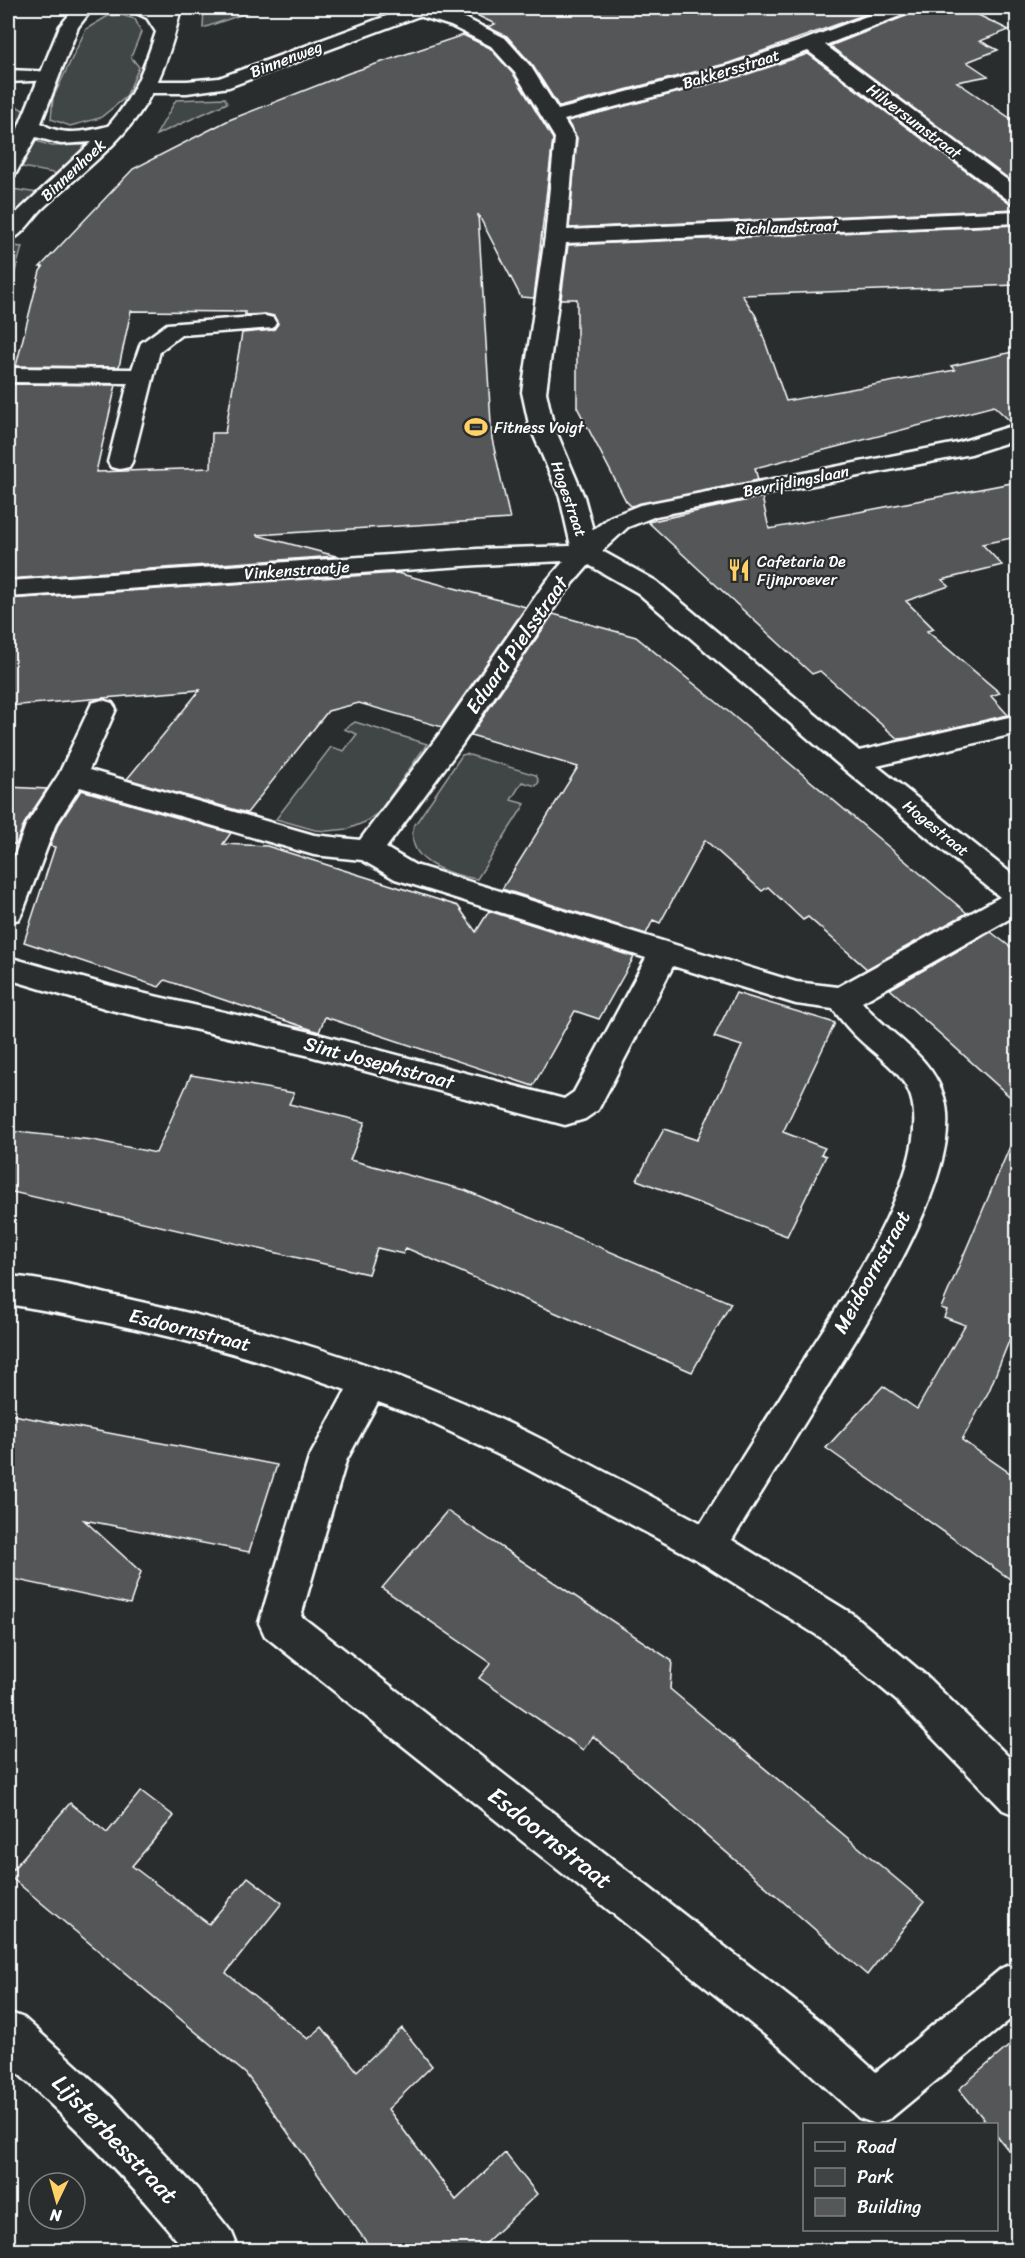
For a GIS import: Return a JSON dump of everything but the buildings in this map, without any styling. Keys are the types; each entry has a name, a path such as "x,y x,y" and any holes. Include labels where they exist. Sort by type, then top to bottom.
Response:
{"street":[{"path":"8,171 31,125 69,26 84,8"},
{"path":"141,8 154,14 166,32"},
{"name":"Binnenhoek","path":"8,234 25,214 114,131 154,87 172,8"},
{"name":"Bakkersstraat","path":"554,117 737,69 812,44 903,8"},
{"name":"Binnenweg","path":"154,87 187,87 222,83 421,9"},
{"name":"Hogestraat","path":"421,9 458,22 498,42 525,71 566,138 556,237 534,392 541,424 572,497 586,553 612,565 647,587 854,762 1017,895"},
{"name":"Hilversumstraat","path":"812,44 1017,198"},
{"path":"8,76 48,76"},
{"path":"19,96 41,96"},
{"name":"Binnenhoek","path":"31,125 46,136 65,139 114,131"},
{"name":"Richlandstraat","path":"556,237 1017,217"},
{"path":"120,462 149,348 176,329 265,323"},
{"path":"8,375 141,376"},
{"name":"Bevrijdingslaan","path":"586,553 601,536 619,522 649,510 962,449 1017,431"},
{"name":"Vinkenstraatje","path":"8,589 478,557 586,553"},
{"name":"Eduard Pielsstraat","path":"368,851 451,739 539,609 586,553"},
{"path":"8,911 41,825 73,775 102,709"},
{"path":"854,762 1017,724"},
{"path":"73,775 314,845 368,851 405,872 796,993 842,999 1017,900"},
{"name":"Sint Josephstraat","path":"8,968 100,996 306,1043 564,1112 573,1110 586,1101 664,952"},
{"name":"Meidoornstraat","path":"708,1546 879,1270 915,1194 930,1113 926,1091 918,1077 862,1023 842,999"},
{"name":"Esdoornstraat","path":"8,1290 51,1296 210,1332 369,1383 432,1406 525,1450 708,1546 837,1626 911,1688 1017,1796"},
{"name":"Esdoornstraat","path":"369,1383 328,1458 279,1623 804,2037 875,2102 1017,1984"},
{"name":"Lijsterbesstraat","path":"8,2034 95,2113 180,2206 216,2250"}],"green space":[{"path":"204,8 261,8 203,28"},
{"path":"121,15 135,19 141,32 131,57 139,67 126,97 100,118 70,126 51,119 53,98 86,29 108,16"},
{"path":"225,98 227,103 156,135 176,100"},
{"path":"11,103 25,111 8,153 8,111"},
{"path":"36,141 52,146 86,145 58,174 22,167"},
{"path":"12,189 38,193 8,230 8,197"},
{"path":"14,246 22,247 8,296 8,256"},
{"path":"355,722 427,744 379,812 365,822 348,829 327,831 276,819 331,747 344,751 357,734 344,729"},
{"path":"466,754 536,775 539,782 536,786 522,782 511,800 525,804 477,879 443,870 422,858 413,838 414,826 462,755"}],"place":[{"name":"Fitness Voigt","path":"476,427"},
{"name":"Cafetaria De Fijnproever","path":"739,570"}]}
